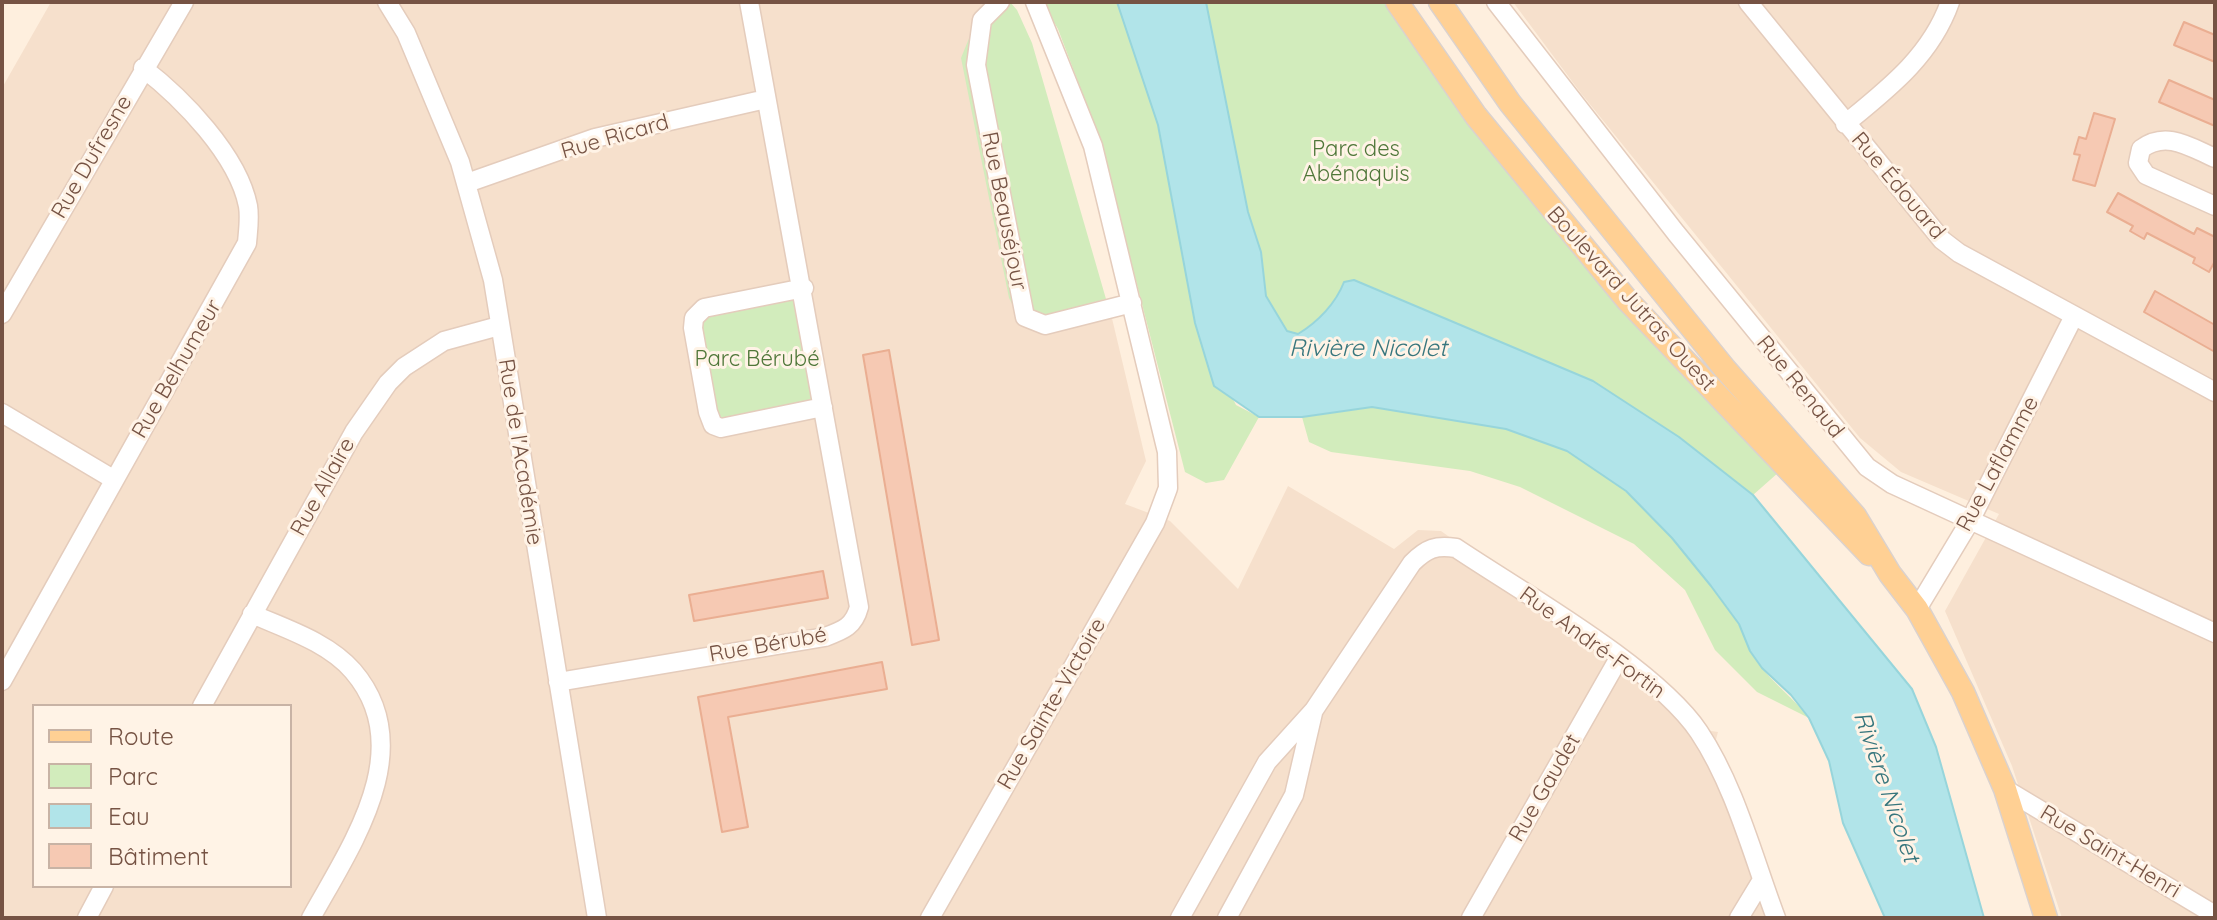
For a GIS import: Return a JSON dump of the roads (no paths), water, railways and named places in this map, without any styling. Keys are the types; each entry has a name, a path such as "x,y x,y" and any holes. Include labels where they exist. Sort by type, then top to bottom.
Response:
{"main road":[{"name":"Boulevard Jutras Ouest","path":"1397,2 1476,116 1628,301 1836,522 1890,574"},
{"name":"Boulevard Jutras Ouest","path":"1440,2 1510,103 1725,369 1855,516 1890,574 1917,609 1963,692 2005,789 2046,918"}],"street":[{"name":"Rue Dufresne","path":"2,314 184,2"},
{"name":"Rue Bérubé","path":"558,682 825,637 844,630 855,621 859,607 804,288 749,2"},
{"name":"Rue Beauséjour","path":"1000,2 982,20 976,65 1025,317 1045,325 1132,303"},
{"path":"1035,2 1055,45 1093,146 1132,303"},
{"name":"Rue Renaud","path":"1496,2 1851,449 1892,484 2215,633"},
{"name":"Rue Édouard","path":"1748,2 1942,240 1959,253 2215,392"},
{"path":"1845,124 1904,77 1934,34 1950,2"},
{"name":"Rue de l'Académie","path":"395,4 467,183 493,280 597,918"},
{"name":"Rue Belhumeur","path":"2,681 10,649 113,479 233,273 247,243 249,225 244,191 218,147 182,102 143,68"},
{"name":"Rue Ricard","path":"467,183 595,138 766,99"},
{"path":"2215,158 2166,139 2151,141 2141,149 2138,163 2146,175 2215,206"},
{"path":"804,288 704,308 694,318 693,328 713,425 721,428 823,407"},
{"name":"Rue Sainte-Victoire","path":"930,918 1155,523 1168,488 1167,452 1132,303"},
{"name":"Rue Laflamme","path":"1917,609 1970,521 2074,316"},
{"name":"Rue Allaire","path":"203,704 354,432 388,383 404,367 444,341 499,326"},
{"path":"2,413 113,479"},
{"name":"Rue André-Fortin","path":"1314,710 1412,563 1426,549 1440,545 1456,548 1619,658 1676,704 1698,729 1712,753 1776,918"},
{"path":"252,614 312,640 342,662 367,694 377,721 379,766 367,816 311,918"},
{"name":"Rue Gaudet","path":"1471,918 1619,658"},
{"path":"1180,918 1267,762 1314,710"},
{"path":"1227,918 1294,795 1314,710"},
{"name":"Rue Saint-Henri","path":"2005,789 2215,915"},
{"path":"1739,918 1762,880"},
{"path":"87,918 103,888"}],"water":[{"name":"Rivière Nicolet","path":"1117,2 1206,2 1248,212 1261,252 1266,296 1287,331 1298,334 1305,329 1331,305 1344,282 1354,280 1593,381 1679,437 1753,495 1912,689 1936,747 1984,918 1885,918 1843,823 1829,761 1809,718 1791,695 1762,668 1750,651 1739,624 1711,586 1672,538 1626,491 1567,451 1506,429 1372,407 1302,417 1259,417 1214,386 1195,323 1158,125"}],"park label":[{"name":"Parc des Abénaquis","path":"1356,162"},
{"name":"Parc Bérubé","path":"757,359"}]}
